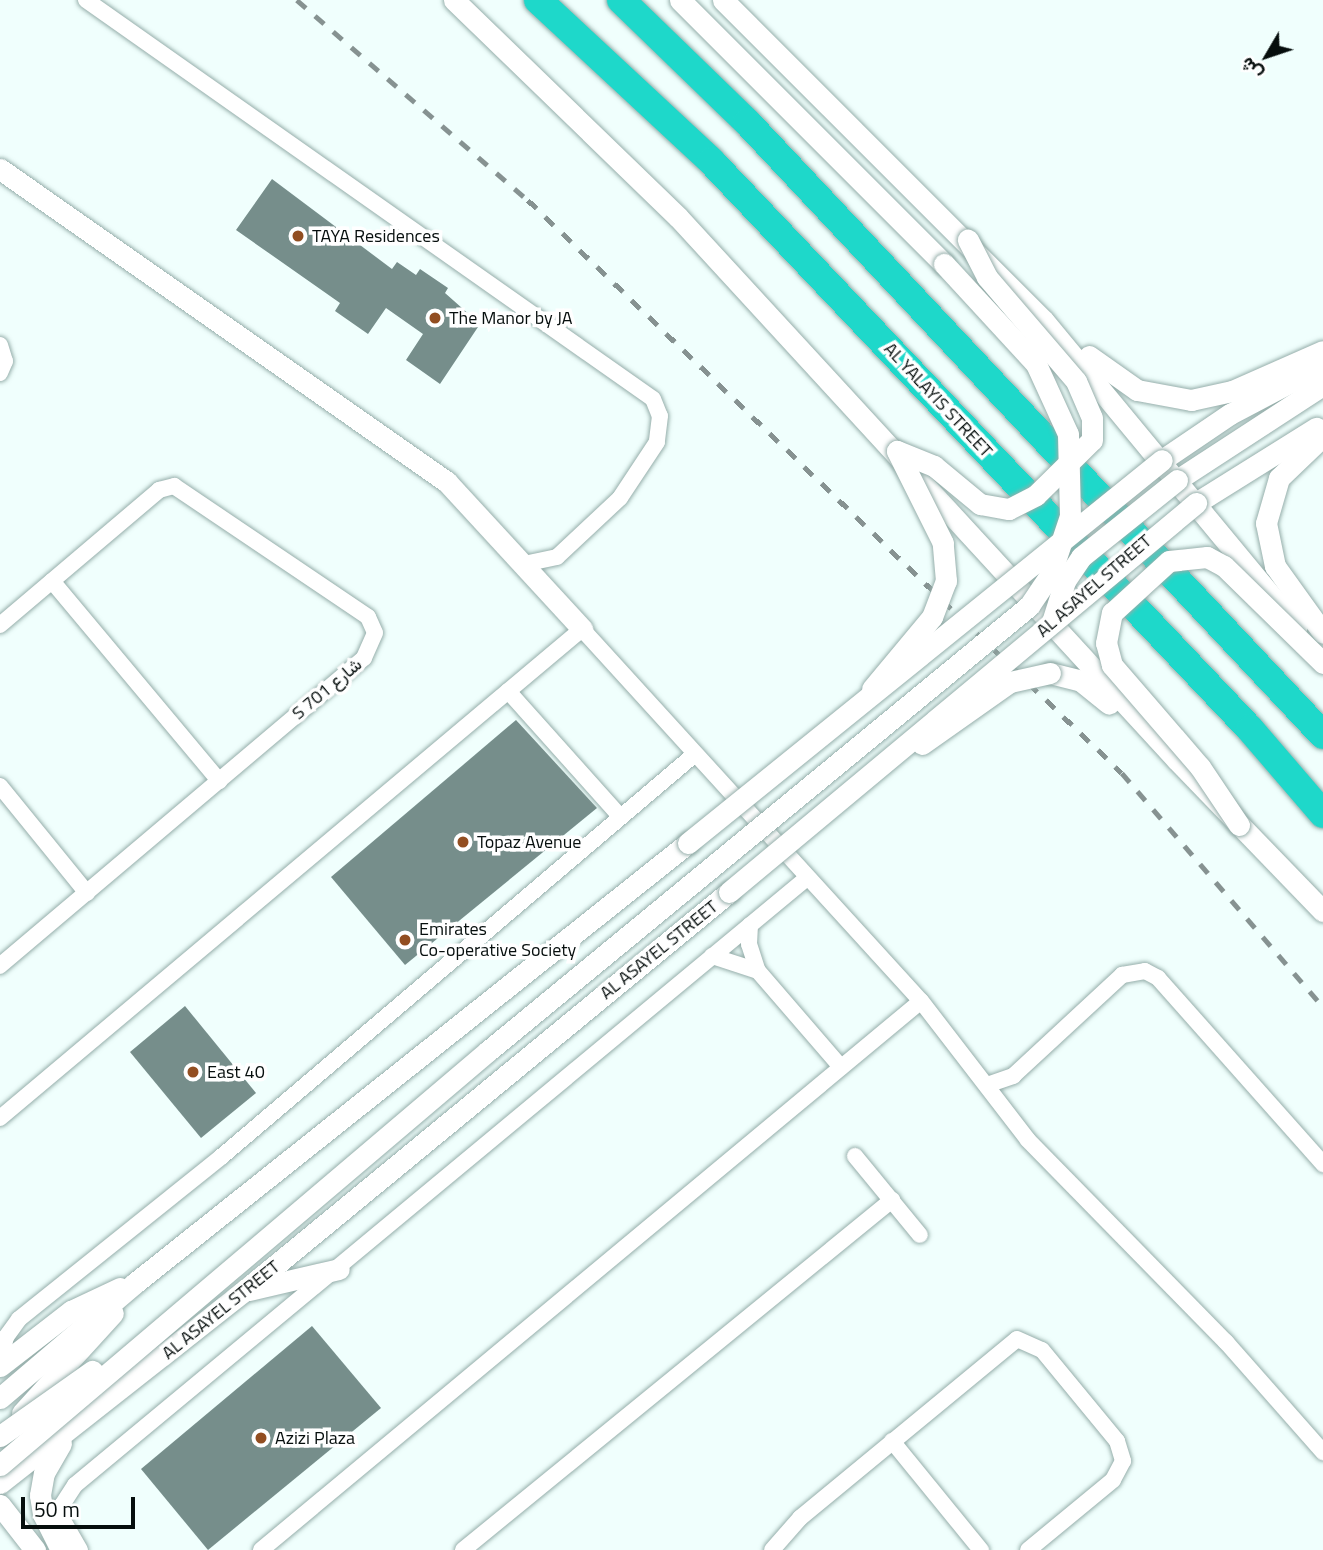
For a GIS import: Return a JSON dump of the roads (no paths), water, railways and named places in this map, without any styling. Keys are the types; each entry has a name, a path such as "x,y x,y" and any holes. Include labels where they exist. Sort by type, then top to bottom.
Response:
{"highway":[{"name":"AL YALAYIS STREET","path":"538,0 711,161 1250,729 1323,814"},
{"path":"621,0 747,122 1323,734"}],"main road":[{"path":"0,1465 671,899 1001,634 1035,598 1059,555 1072,505 1072,455 1059,405 1036,364 885,202 680,0"},
{"path":"723,0 968,240 1043,320 1162,460 1323,661"},
{"path":"455,2 602,139 897,451 1177,760 1323,911"},
{"path":"0,169 447,482 582,629"},
{"path":"897,451 934,466 980,504 1009,509 1035,495 1092,440 1093,418 1076,381 987,277 968,240"},
{"path":"1043,320 1125,384 1176,399 1218,395 1323,351"},
{"path":"0,1398 135,1283 867,702 1013,579 1162,460 1230,414 1323,365"},
{"path":"1052,622 1062,587 1081,557 1177,480 1323,385"},
{"name":"AL ASAYEL STREET","path":"0,1483 68,1433 244,1292 1196,503 1323,425"},
{"path":"1323,436 1279,478 1266,523 1280,576 1323,633"},
{"path":"867,702 892,660 932,617 946,581 943,543 897,451"},
{"path":"1239,825 1200,767 1112,665 1106,643 1112,613 1169,561 1207,557 1224,566 1323,661"},
{"path":"894,755 937,737 1010,682 1050,673 1090,687 1145,740 1177,760"},
{"path":"244,1292 340,1269"},
{"path":"0,1436 89,1344 135,1283"},
{"path":"0,1364 71,1311 135,1283"},
{"path":"0,1436 115,1354 160,1331"},
{"path":"61,1550 43,1514 40,1495 48,1464 68,1433"},
{"path":"0,1505 35,1550"}],"street":[{"path":"86,0 653,399 660,416 657,442 620,498 557,557 523,564"},
{"path":"0,345 5,361 0,373"},
{"name":"S 701 شارع","path":"0,625 159,490 174,486 368,617 375,633 368,654 0,966"},
{"path":"52,581 219,781"},
{"path":"0,1118 582,629 921,1000 1028,1140 1188,1302 1323,1452"},
{"path":"508,691 619,816"},
{"path":"0,1364 6,1337 19,1320 409,999 619,816 695,754"},
{"path":"0,786 87,893"},
{"path":"80,1550 62,1521 62,1505 75,1485 340,1269 807,878"},
{"path":"750,925 749,944 758,971 841,1067"},
{"path":"712,956 758,971"},
{"path":"987,1086 1013,1076 1122,975 1145,971 1164,984 1323,1164"},
{"path":"261,1550 921,1000"},
{"path":"855,1157 920,1235"},
{"path":"463,1550 892,1200"},
{"path":"772,1550 800,1518 1008,1343 1035,1343 1117,1441 1123,1461 1113,1480 1028,1550"},
{"path":"892,1441 981,1550"}],"railway":[{"path":"297,0 528,200 1122,773 1323,1007"}],"place":[{"name":"TAYA Residences","path":"298,236"},
{"name":"The Manor by JA","path":"435,318"},
{"name":"Topaz Avenue","path":"463,842"},
{"name":"Emirates Co-operative Society","path":"405,940"},
{"name":"East 40","path":"193,1072"},
{"name":"Azizi Plaza","path":"261,1438"}]}
